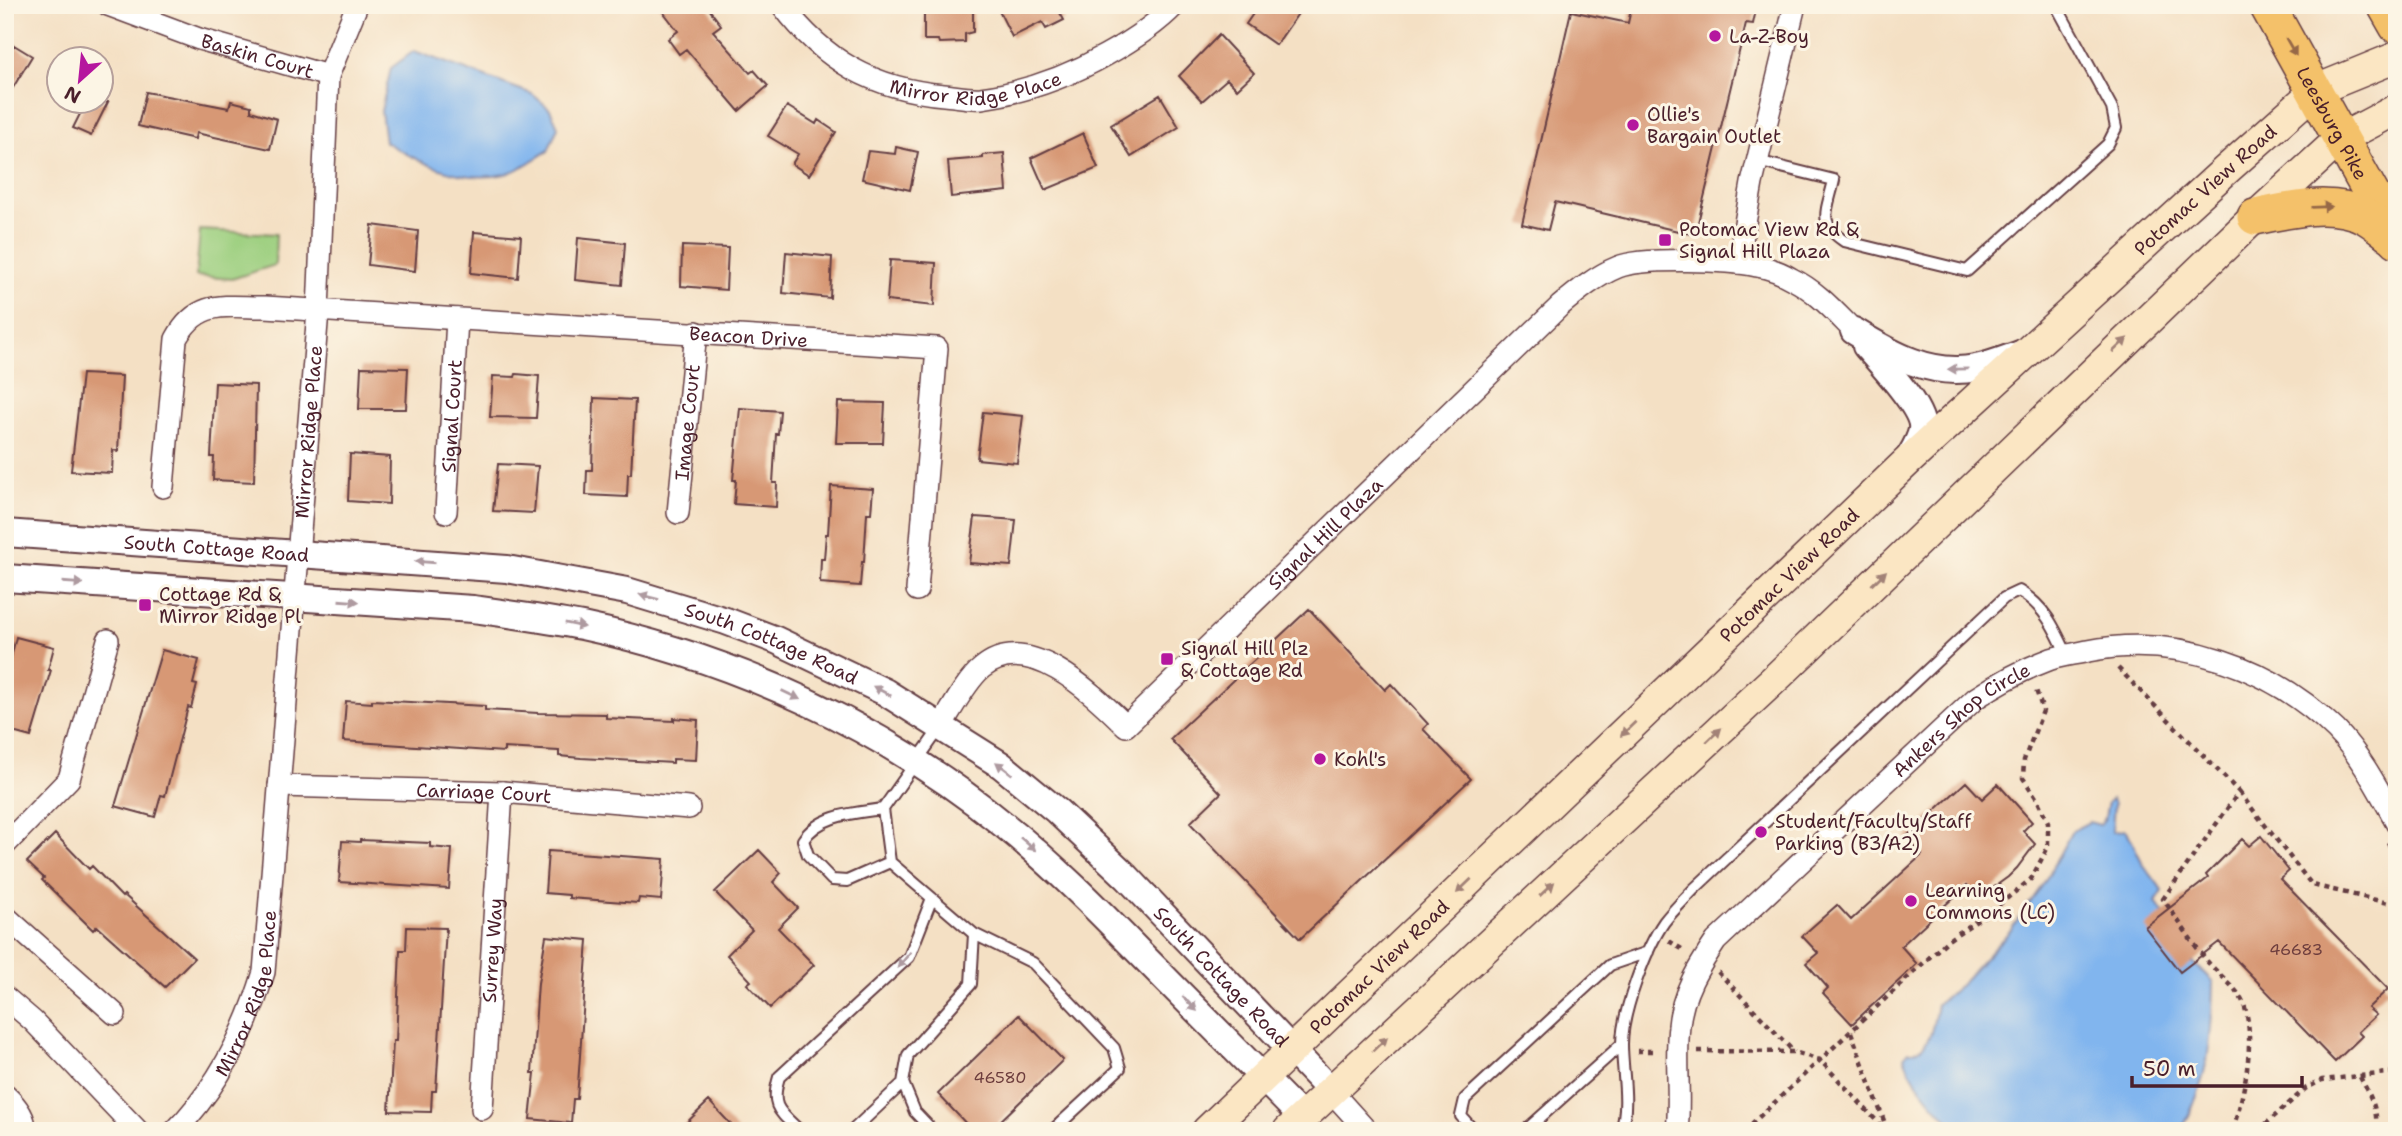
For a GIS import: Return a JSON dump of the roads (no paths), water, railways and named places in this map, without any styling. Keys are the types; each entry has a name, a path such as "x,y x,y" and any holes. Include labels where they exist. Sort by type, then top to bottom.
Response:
{"highway":[{"name":"Leesburg Pike","path":"2267,5 2396,239"},
{"path":"2385,5 2397,26"},
{"path":"2255,217 2299,208 2334,207 2365,216 2396,239"}],"main road":[{"name":"Potomac View Road","path":"1206,1131 2023,353 2316,90 2397,57"},
{"path":"1301,1126 1330,1090 1780,674 2255,217 2340,139 2397,109"}],"street":[{"name":"Baskin Court","path":"108,5 199,39 328,76"},
{"name":"Mirror Ridge Place","path":"175,1131 220,1076 242,1036 264,972 318,312 328,76 357,5"},
{"name":"Mirror Ridge Place","path":"782,5 802,31 829,54 880,82 913,92 978,98 1033,87 1075,73 1131,41 1163,18 1175,5"},
{"path":"1738,263 1757,161 1795,5"},
{"name":"Signal Hill Plaza","path":"941,726 979,670 992,661 1015,657 1065,673 1082,684 1126,726 1560,306 1581,289 1619,266 1640,261 1738,263 1758,266 1794,279 1816,294 1854,331"},
{"name":"Beacon Drive","path":"163,487 176,339 185,323 201,310 221,307 457,319 937,348 917,590"},
{"name":"Signal Court","path":"446,512 457,319"},
{"path":"1854,331 1898,357 1938,368 1976,369 2023,353"},
{"path":"1854,331 1922,419 1920,438 1908,461"},
{"name":"Image Court","path":"678,513 696,332"},
{"name":"South Cottage Road","path":"5,533 507,569 626,591 714,617 776,640 885,692 941,726 1001,765 1057,811 1132,882 1367,1131"},
{"name":"South Cottage Road","path":"5,578 473,609 583,626 644,641 704,659 773,686 836,717 916,762 1004,824 1071,883 1262,1077 1301,1126"},
{"path":"5,845 69,779 108,640"},
{"name":"Ankers Shop Circle","path":"1677,1131 1680,1097 1679,1027 1682,1007 1696,971 1716,941 1976,698 2028,668 2067,655 2115,646 2157,646 2192,652 2244,668 2295,697 2335,730 2357,756 2392,831"},
{"name":"Carriage Court","path":"279,786 502,792 689,808"},
{"name":"Surrey Way","path":"482,1109 502,792"},
{"path":"5,916 115,1014"},
{"path":"5,997 33,1021 138,1131"},
{"path":"5,1095 15,1104 25,1124 25,1131"}],"lane":[{"path":"1757,161 1835,180 1825,219 1830,232 1844,241 1967,271 2108,144 2116,128 2112,108 2056,5"},
{"path":"1621,1131 1625,1105 1622,1044 1625,1020 1648,952 1664,922 1693,889 2004,598 2019,591 2031,597 2054,625 2067,655"},
{"path":"941,726 883,809 890,862 974,934 1033,963 1114,1048 1120,1068 1052,1131"},
{"path":"883,809 841,815 811,828 803,840 808,855 832,880 846,881 890,862"},
{"path":"800,1131 776,1109 774,1092 779,1077 909,957 932,898"},
{"path":"852,1131 902,1083 908,1055 971,984 974,934"},
{"path":"1474,1131 1461,1116 1465,1099 1610,965 1648,952"},
{"path":"1525,1131 1622,1044"},
{"path":"902,1083 915,1112 933,1131"}],"water":[{"path":"414,51 532,94 550,109 558,127 548,151 505,174 473,176 442,170 385,142 381,111 391,68"},
{"path":"2112,799 2112,832 2125,830 2128,833 2143,864 2163,891 2156,902 2194,963 2213,982 2212,1022 2207,1059 2190,1113 2181,1131 1959,1131 1920,1087 1904,1057 1926,1042 1933,1027 1937,1004 1959,986 2010,931 2044,883 2072,831 2089,822 2100,825 2105,818 2108,802"}],"place":[{"name":"La-Z-Boy","path":"1715,36"},
{"name":"Ollie's Bargain Outlet","path":"1633,125"},
{"name":"Potomac View Rd & Signal Hill Plaza","path":"1665,240"},
{"name":"Cottage Rd & Mirror Ridge Pl","path":"145,605"},
{"name":"Signal Hill Plz & Cottage Rd","path":"1167,659"},
{"name":"Kohl's","path":"1320,759"},
{"name":"Student/Faculty/Staff Parking (B3/A2)","path":"1761,832"},
{"name":"Learning Commons (LC)","path":"1911,901"}]}
